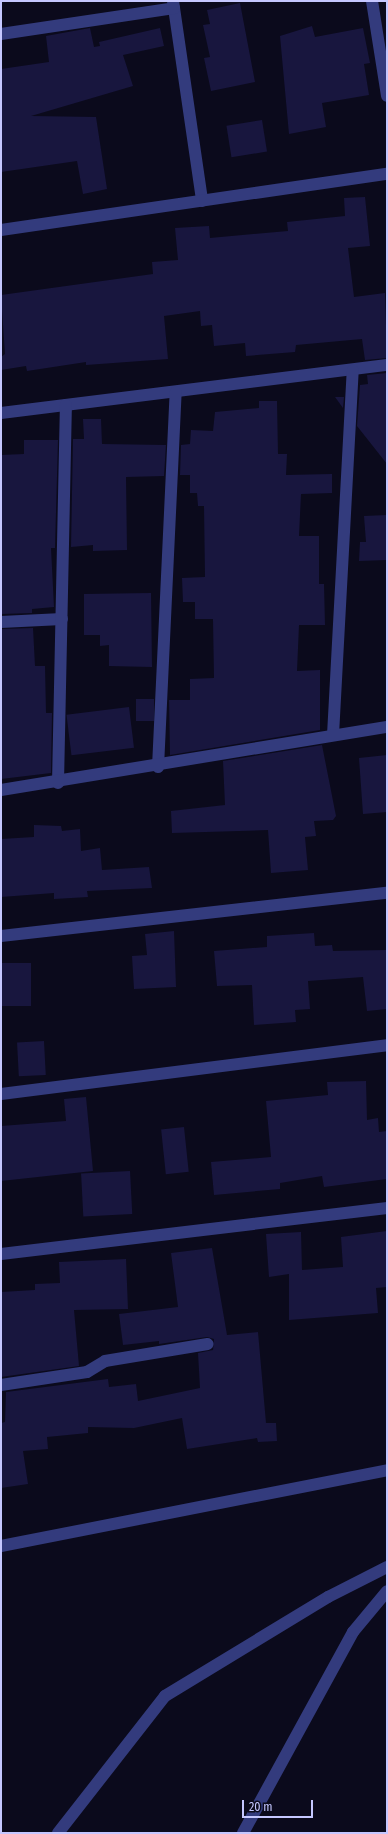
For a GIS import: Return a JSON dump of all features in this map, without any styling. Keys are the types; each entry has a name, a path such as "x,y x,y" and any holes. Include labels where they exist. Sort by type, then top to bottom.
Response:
{"street":[{"path":"372,1 387,96"},
{"path":"1,34 173,4 202,201"},
{"path":"1,230 387,174"},
{"path":"1,413 353,371 387,365"},
{"path":"334,735 353,371"},
{"path":"158,766 176,392"},
{"path":"58,783 66,405"},
{"path":"1,622 62,619"},
{"path":"1,790 58,783 387,727"},
{"path":"1,936 387,893"},
{"path":"1,1094 387,1045"},
{"path":"1,1254 387,1208"},
{"path":"1,1384 87,1372 105,1361 208,1344"},
{"path":"1,1546 387,1470"},
{"path":"58,1833 165,1696 328,1597 387,1567"},
{"path":"243,1833 353,1632 387,1591"}],"building":[{"path":"240,3 255,82 211,91 204,58 210,57 203,25 210,24 207,10"},
{"path":"312,26 315,37 363,28 370,63 364,64 369,95 322,103 326,127 289,134 280,36"},
{"path":"90,28 94,47 100,46 99,42 160,28 164,46 123,55 133,86 31,116 96,117 107,189 83,194 77,161 1,172 1,69 49,62 46,36"},
{"path":"262,120 267,152 231,157 226,126"},
{"path":"365,197 370,246 348,248 354,297 385,293 387,358 365,360 362,339 296,345 295,352 246,356 245,343 214,346 212,325 201,326 200,311 164,316 168,359 86,365 86,362 27,371 26,366 1,370 1,357 5,354 1,295 153,274 152,262 178,260 175,228 209,226 210,238 288,231 287,222 345,216 344,198"},
{"path":"387,373 387,464 357,426 360,385 368,384 367,375"},
{"path":"335,397 344,397 343,408"},
{"path":"259,401 277,401 278,454 287,454 286,475 332,474 332,493 301,494 299,536 319,536 319,584 324,584 325,625 299,625 297,671 320,670 320,730 170,755 169,700 190,700 190,679 214,678 213,619 195,619 195,602 183,602 182,578 205,577 204,506 198,506 197,493 190,493 190,475 180,475 181,445 190,444 191,430 213,431 215,412 259,408"},
{"path":"83,419 101,419 102,444 166,445 164,476 126,477 127,550 93,551 93,545 71,547 73,439 84,439"},
{"path":"24,440 58,440 55,548 51,548 54,607 32,609 32,613 1,614 1,455 24,454"},
{"path":"387,515 387,560 359,561 360,542 366,542 364,516"},
{"path":"151,593 152,667 109,666 109,645 100,646 100,635 84,635 84,594"},
{"path":"33,628 35,666 45,666 46,713 52,713 51,773 1,779 1,629"},
{"path":"136,699 154,699 154,721 136,721"},
{"path":"129,707 134,748 71,755 66,715"},
{"path":"322,745 336,816 333,820 314,821 316,836 305,837 308,870 271,873 268,830 172,833 171,811 225,805 223,761"},
{"path":"387,755 387,812 363,814 359,758"},
{"path":"34,825 61,826 62,831 80,829 81,851 100,848 102,870 149,867 152,888 87,891 88,897 54,899 54,893 1,897 1,839 34,837"},
{"path":"174,931 176,987 134,989 132,956 147,955 145,934"},
{"path":"314,933 315,946 332,945 333,951 387,950 387,1009 367,1011 363,977 308,981 310,1009 295,1010 296,1022 254,1025 252,985 217,986 214,951 267,947 267,936"},
{"path":"1,963 31,963 31,1006 1,1006"},
{"path":"44,1041 46,1075 19,1076 17,1042"},
{"path":"366,1081 367,1120 378,1118 379,1132 387,1131 387,1179 324,1187 322,1176 280,1183 280,1189 214,1195 211,1162 271,1157 266,1101 328,1095 327,1082"},
{"path":"86,1097 93,1171 1,1181 1,1126 66,1121 64,1099"},
{"path":"184,1127 189,1172 166,1174 161,1129"},
{"path":"130,1171 132,1214 83,1217 81,1174"},
{"path":"387,1231 387,1287 376,1288 378,1313 289,1320 289,1274 269,1277 266,1234 301,1232 302,1270 343,1267 341,1237"},
{"path":"212,1248 227,1335 258,1332 266,1423 276,1423 277,1441 258,1442 257,1438 187,1449 182,1418 134,1428 88,1427 88,1433 47,1437 48,1449 23,1451 28,1484 1,1488 1,1423 5,1422 6,1392 108,1379 109,1387 136,1384 138,1401 200,1388 198,1353 213,1350 214,1339 207,1337 159,1344 159,1341 123,1345 119,1314 178,1307 171,1253"},
{"path":"126,1259 128,1309 74,1310 79,1366 1,1377 1,1292 35,1290 35,1284 60,1283 59,1262"}]}
